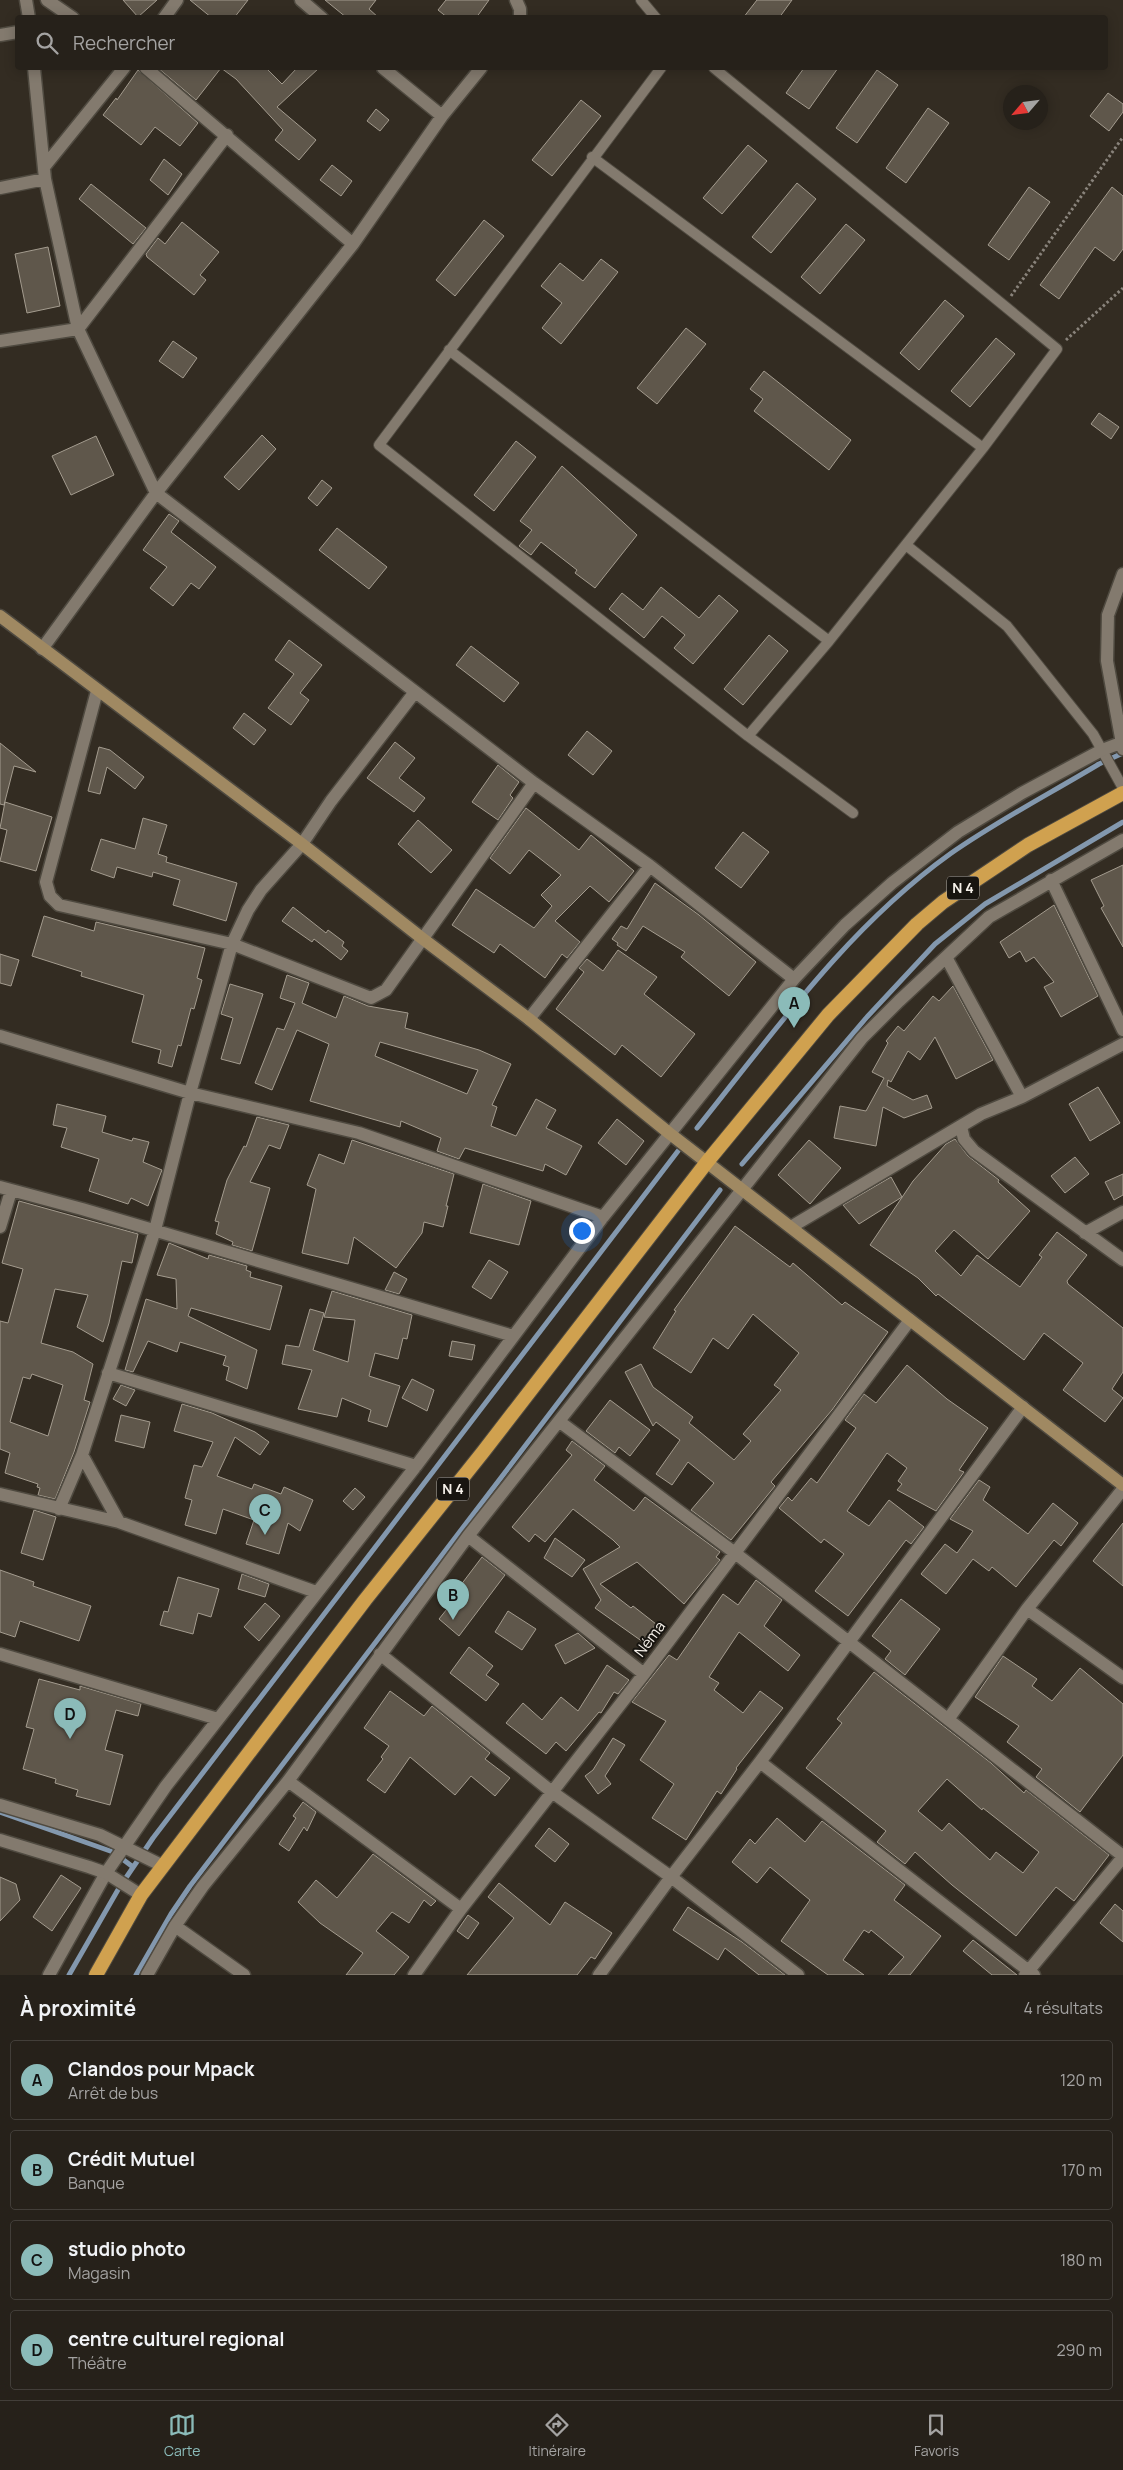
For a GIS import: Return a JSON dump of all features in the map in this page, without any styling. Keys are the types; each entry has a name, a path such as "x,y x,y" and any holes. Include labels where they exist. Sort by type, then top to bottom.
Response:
{"highway":[{"name":"N 4","path":"96,1975 141,1895 365,1600 483,1452 707,1162 828,1015 917,924 943,902 1000,862 1123,793"}],"main road":[{"path":"0,616 302,844 423,940 529,1019 670,1133 1123,1485"}],"street":[{"path":"26,0 28,15"},
{"path":"47,0 69,15"},
{"path":"166,15 177,0"},
{"path":"301,0 318,15"},
{"path":"516,0 520,9 520,15"},
{"path":"0,35 15,32"},
{"path":"34,70 45,173 78,329 156,493 534,783 650,866 794,979"},
{"path":"0,188 45,173 122,70"},
{"path":"148,70 353,244"},
{"path":"385,70 442,116"},
{"path":"42,649 156,493 353,244 442,116 480,70"},
{"path":"0,341 78,329 226,135"},
{"path":"49,1975 110,1876 125,1846 166,1786 416,1466 603,1217 794,979 845,925 892,883 958,832 1022,793 1102,750 1122,744 1107,661 1108,615 1123,574"},
{"path":"97,691 46,882 50,896 59,905 232,944 371,998 386,990 534,783"},
{"path":"59,1509 82,1455 155,1230 190,1093 232,944 248,910 261,890 302,844 331,801 415,692"},
{"path":"147,1975 176,1926 203,1886 288,1781 468,1536 862,1038 989,917 1123,840"},
{"path":"529,1019 650,866"},
{"path":"1051,880 1123,1030"},
{"path":"946,957 1022,1097"},
{"path":"0,1036 190,1093 359,1133 603,1217"},
{"path":"791,1227 981,1114 1022,1097 1123,1044"},
{"path":"961,1127 964,1139 974,1151 1123,1260"},
{"path":"0,1227 6,1189 155,1230 513,1336"},
{"path":"1085,1233 1123,1212"},
{"name":"Néma","path":"414,1975 461,1909 644,1674 910,1320"},
{"path":"108,1373 416,1466"},
{"path":"599,1975 671,1877 760,1762 1023,1407"},
{"path":"560,1422 735,1553 949,1718 1123,1856 1029,1974 760,1762"},
{"path":"82,1455 119,1522"},
{"path":"949,1718 1028,1609 1123,1489"},
{"path":"0,1494 119,1522 316,1592"},
{"path":"468,1536 644,1674"},
{"path":"1028,1609 1123,1678"},
{"path":"0,1654 218,1719"},
{"path":"380,1654 552,1792 671,1877 798,1975"},
{"path":"288,1781 461,1909"},
{"path":"0,1805 100,1835 163,1866"},
{"path":"0,1840 74,1861 110,1876 141,1895"},
{"path":"176,1926 244,1975"}],"lane":[{"path":"641,0 654,15"},
{"path":"659,70 592,157 379,445 748,736 853,813"},
{"path":"716,70 1056,349 983,448 906,545 748,736"},
{"path":"592,157 983,448"},
{"path":"449,350 828,641"},
{"path":"906,545 1008,626 1093,734 1123,788"}],"path":[{"path":"1004,306 1123,137"},
{"path":"1056,349 1123,288"}],"building":[{"path":"123,0 157,0 140,15 136,15"},
{"path":"190,0 248,0 236,15 208,15"},
{"path":"325,0 376,0 369,9 376,15 343,15"},
{"path":"446,0 489,0 478,15 444,15 438,10"},
{"path":"757,0 792,0 781,15 745,15"},
{"path":"138,70 198,123 180,146 155,127 141,145 103,115 116,98 117,100"},
{"path":"160,70 219,70 196,100"},
{"path":"224,70 268,70 282,84 295,70 317,70 277,107 316,140 299,160 275,140 283,130 236,79"},
{"path":"803,70 837,70 809,109 786,93"},
{"path":"877,70 898,85 857,143 836,128"},
{"path":"1108,93 1123,104 1123,112 1109,131 1090,116"},
{"path":"581,100 601,116 552,176 532,160"},
{"path":"928,108 949,123 906,183 886,168"},
{"path":"376,109 389,120 380,131 367,121"},
{"path":"748,145 767,161 722,214 703,198"},
{"path":"164,159 182,174 168,195 150,180"},
{"path":"332,165 352,181 341,196 320,180"},
{"path":"797,183 816,199 771,253 752,237"},
{"path":"91,184 146,228 133,244 79,199"},
{"path":"1029,187 1050,202 1009,260 988,245"},
{"path":"1112,187 1123,196 1123,249 1114,261 1095,247 1059,299 1040,285"},
{"path":"484,220 504,236 455,296 436,280"},
{"path":"182,222 219,252 200,275 206,280 194,295 147,257 146,254 158,238 165,244"},
{"path":"846,224 865,240 820,294 801,277"},
{"path":"48,247 60,306 27,313 15,254"},
{"path":"601,259 618,272 561,344 542,328 562,303 541,286 560,263 583,281"},
{"path":"945,300 964,316 919,370 900,353"},
{"path":"686,328 706,344 657,404 637,388"},
{"path":"996,338 1015,354 970,407 951,391"},
{"path":"173,341 197,358 183,378 159,361"},
{"path":"764,371 851,440 829,470 754,411 763,399 750,389"},
{"path":"1099,413 1119,427 1111,439 1091,424"},
{"path":"262,435 276,449 239,490 224,477"},
{"path":"96,436 114,475 71,495 52,456"},
{"path":"516,441 536,457 494,511 474,495"},
{"path":"562,466 637,535 595,588 575,573 577,570 541,542 531,555 519,546 532,530 520,521"},
{"path":"322,480 332,488 317,506 308,498"},
{"path":"169,514 179,521 171,532 216,567 199,589 191,583 173,606 150,588 167,567 143,550"},
{"path":"337,528 387,567 369,589 319,550"},
{"path":"661,587 699,618 719,595 738,611 693,664 674,648 685,635 662,616 644,638 609,609 622,593 643,610"},
{"path":"769,635 788,651 743,705 724,689"},
{"path":"289,640 322,665 300,693 309,700 291,725 268,708 294,674 275,660"},
{"path":"471,646 519,683 504,702 456,665"},
{"path":"244,713 266,730 254,745 233,728"},
{"path":"587,731 612,751 593,775 568,755"},
{"path":"395,742 415,758 399,778 425,798 414,812 367,778"},
{"path":"0,743 36,772 14,766 4,805 0,804"},
{"path":"99,747 110,750 144,777 135,789 107,767 100,794 88,791"},
{"path":"498,765 519,782 510,795 513,798 498,820 472,802"},
{"path":"5,802 52,817 36,871 0,861 7,830 0,828"},
{"path":"526,808 579,850 591,835 634,871 609,902 590,886 555,921 580,942 567,958 562,954 545,978 500,944 494,953 452,925 476,889 534,928 552,906 541,895 561,875 529,850 510,874 490,858"},
{"path":"143,818 167,825 158,854 167,857 166,862 237,883 226,921 173,905 180,880 153,872 152,877 117,867 114,878 91,870 101,839 135,849"},
{"path":"418,820 452,850 431,873 398,844"},
{"path":"743,832 769,852 741,888 715,868"},
{"path":"1123,865 1123,947 1101,908 1104,906 1091,880"},
{"path":"655,883 699,915 756,962 729,996 681,957 685,952 643,926 626,951 612,939 621,926 627,929"},
{"path":"1054,905 1098,996 1061,1017 1044,987 1054,982 1034,957 1026,962 1020,951 1009,958 1000,942"},
{"path":"293,907 326,933 328,930 344,942 342,946 348,951 341,960 314,939 312,942 282,921"},
{"path":"44,916 94,931 96,922 205,948 197,978 202,980 194,1009 191,1008 181,1046 178,1045 172,1067 158,1063 161,1050 132,1042 144,995 81,976 82,972 32,956"},
{"path":"618,950 657,977 644,994 695,1034 661,1077 622,1045 615,1055 556,1009 584,972 579,968 587,959 603,971"},
{"path":"0,954 19,960 11,986 0,983"},
{"path":"287,975 309,983 302,1003 336,1018 344,996 368,1006 408,1013 405,1028 479,1050 511,1064 492,1105 497,1107 491,1126 516,1136 536,1099 556,1110 546,1128 582,1146 566,1175 545,1164 543,1171 465,1148 459,1159 437,1151 441,1138 401,1121 400,1127 310,1101 329,1044 297,1030 272,1090 255,1083 277,1028 284,1030 295,1003 280,998","holes":["380,1042 478,1070 467,1094 375,1056"]},
{"path":"230,984 263,994 240,1064 221,1059 233,1018 221,1014"},
{"path":"953,986 993,1060 956,1079 935,1037 920,1060 908,1051 891,1082 888,1080 887,1086 913,1100 927,1095 932,1108 904,1118 883,1107 876,1146 834,1138 840,1106 866,1111 884,1078 872,1072 888,1043 886,1041 898,1026 904,1031 933,996 939,1001"},
{"path":"1098,1087 1120,1123 1090,1141 1069,1104"},
{"path":"57,1104 106,1116 102,1132 132,1141 133,1138 149,1142 143,1162 162,1170 148,1206 131,1198 128,1204 89,1191 99,1159 61,1147 67,1128 53,1125"},
{"path":"257,1117 289,1125 280,1149 269,1145 250,1182 270,1188 252,1251 232,1245 233,1242 216,1234 219,1222 215,1221 227,1180 244,1146 246,1147"},
{"path":"617,1119 644,1141 626,1165 598,1143"},
{"path":"955,1139 968,1156 999,1180 998,1182 1030,1211 988,1259 954,1230 935,1251 961,1276 977,1255 1020,1287 1042,1257 1039,1255 1057,1232 1087,1255 1067,1281 1068,1284 1123,1328 1123,1372 1112,1389 1123,1398 1105,1422 1063,1390 1083,1363 1044,1333 1024,1360 938,1294 936,1296 918,1278 870,1245 913,1181 946,1144"},
{"path":"352,1140 454,1174 443,1227 424,1222 422,1233 396,1268 354,1237 348,1264 302,1253 316,1189 307,1185 319,1154 344,1164"},
{"path":"809,1140 841,1168 810,1204 778,1175"},
{"path":"1075,1157 1089,1174 1065,1193 1051,1176"},
{"path":"1123,1174 1123,1195 1114,1200 1105,1182"},
{"path":"891,1177 902,1197 859,1224 843,1205"},
{"path":"483,1184 531,1201 519,1245 470,1233"},
{"path":"19,1201 138,1234 132,1263 122,1261 109,1323 103,1342 77,1327 88,1295 55,1289 41,1343 73,1352 93,1364 84,1400 90,1402 74,1452 55,1499 38,1495 40,1488 37,1487 38,1484 5,1473 10,1453 0,1449 0,1321 8,1323 23,1269 2,1263","holes":["32,1374 63,1385 48,1436 10,1422 23,1377 30,1379"]},
{"path":"735,1226 790,1267 793,1263 842,1305 845,1302 888,1332 832,1410 771,1482 775,1486 731,1540 691,1510 714,1483 688,1462 672,1485 656,1474 680,1440 656,1422 653,1426 625,1372 641,1364 653,1387 693,1417 689,1423 734,1460 751,1441 743,1434 781,1390 774,1385 799,1353 753,1314 728,1349 713,1338 691,1373 653,1348 676,1311 674,1310"},
{"path":"169,1243 208,1259 209,1255 247,1266 246,1270 251,1272 250,1277 282,1286 270,1330 191,1308 188,1316 257,1350 247,1389 226,1380 229,1367 223,1365 226,1356 180,1342 177,1352 148,1341 133,1372 125,1370 146,1299 177,1309 176,1279 157,1275"},
{"path":"489,1260 508,1272 491,1299 472,1287"},
{"path":"394,1272 407,1279 399,1294 385,1290"},
{"path":"332,1291 412,1315 407,1339 403,1338 398,1359 375,1353 369,1376 400,1386 387,1427 368,1421 371,1410 342,1398 337,1417 298,1409 312,1370 282,1364 286,1345 299,1347 310,1309 324,1313 313,1350 348,1362 355,1320 324,1317"},
{"path":"452,1341 475,1345 472,1360 449,1356"},
{"path":"907,1365 947,1399 988,1428 959,1470 964,1472 936,1511 897,1490 902,1484 898,1481 907,1468 887,1453 847,1511 869,1526 889,1500 924,1527 911,1544 906,1540 848,1616 815,1591 844,1554 824,1539 821,1543 779,1508 788,1497 792,1501 811,1478 817,1483 856,1428 845,1420 864,1394 876,1403"},
{"path":"412,1379 434,1390 427,1411 402,1398"},
{"path":"121,1385 135,1390 126,1406 113,1399"},
{"path":"610,1400 650,1430 630,1456 619,1447 615,1453 586,1431"},
{"path":"182,1404 212,1413 255,1432 269,1442 260,1455 235,1437 217,1476 252,1489 254,1484 281,1494 284,1487 313,1500 300,1531 288,1523 279,1554 246,1544 254,1520 223,1509 216,1534 185,1525 192,1500 185,1498 194,1465 202,1467 213,1442 174,1431"},
{"path":"121,1415 150,1422 144,1448 115,1441"},
{"path":"572,1441 605,1466 594,1480 634,1511 645,1497 720,1552 716,1557 720,1560 684,1604 637,1562 600,1584 631,1608 633,1606 656,1624 643,1642 595,1608 601,1600 583,1569 620,1547 613,1540 573,1509 545,1542 535,1534 529,1542 512,1527 572,1455 566,1450"},
{"path":"979,1480 990,1487 983,1500 1028,1534 1053,1503 1078,1523 1061,1546 1054,1540 1016,1587 992,1567 989,1571 973,1559 946,1594 921,1574 945,1544 957,1553 973,1531 950,1519"},
{"path":"355,1488 365,1497 353,1510 343,1501"},
{"path":"34,1510 56,1517 43,1560 21,1553"},
{"path":"1123,1523 1123,1586 1093,1561"},
{"path":"555,1538 585,1560 572,1577 544,1558"},
{"path":"482,1557 505,1575 459,1636 439,1619 451,1604 448,1602"},
{"path":"0,1570 34,1582 33,1586 91,1606 79,1641 20,1621 15,1637 0,1632"},
{"path":"242,1574 269,1584 265,1597 238,1589"},
{"path":"178,1577 219,1589 211,1617 198,1613 193,1634 160,1625 164,1611 168,1612"},
{"path":"756,1580 782,1600 764,1626 800,1655 788,1671 739,1632 709,1677 719,1683 714,1690 743,1713 760,1691 783,1708 736,1768 721,1794 717,1791 686,1840 652,1818 674,1784 640,1760 666,1721 632,1702 669,1655 677,1660 723,1594 738,1605"},
{"path":"901,1599 940,1629 905,1675 885,1659 891,1651 872,1636"},
{"path":"265,1603 280,1616 259,1641 244,1627"},
{"path":"508,1611 536,1629 522,1650 495,1632"},
{"path":"578,1633 595,1648 565,1664 555,1645"},
{"path":"469,1647 493,1666 486,1675 499,1684 486,1701 450,1673"},
{"path":"1003,1656 1037,1679 1032,1686 1052,1701 1080,1668 1123,1704 1123,1755 1080,1812 1036,1777 1042,1769 1007,1742 1019,1726 975,1697"},
{"path":"607,1665 629,1680 618,1694 614,1692 601,1713 599,1712 566,1751 556,1742 546,1754 506,1723 523,1703 542,1720 561,1697 578,1711"},
{"path":"874,1672 991,1763 1024,1793 1026,1790 1109,1855 1074,1901 1056,1887 1016,1936 952,1885 915,1852 905,1864 877,1842 886,1831 806,1768 842,1723 837,1719","holes":["947,1779 982,1810 983,1808 1039,1852 1023,1873 996,1852 990,1860 949,1823 942,1831 918,1811"]},
{"path":"39,1679 80,1690 80,1686 141,1704 138,1716 116,1710 105,1750 123,1755 110,1805 76,1796 78,1790 55,1783 56,1779 23,1769 34,1729 26,1727"},
{"path":"390,1691 424,1716 432,1706 490,1753 485,1759 510,1778 495,1796 471,1776 455,1795 410,1757 385,1793 367,1780 383,1759 381,1757 389,1746 364,1728"},
{"path":"613,1738 625,1745 605,1776 611,1784 598,1794 585,1776 593,1770"},
{"path":"303,1802 316,1812 307,1831 304,1827 289,1851 279,1844 296,1818 293,1816"},
{"path":"777,1818 805,1842 822,1821 905,1885 894,1900 941,1936 910,1975 888,1975 904,1957 871,1930 869,1933 864,1930 843,1960 864,1975 828,1975 781,1941 810,1900 770,1867 757,1883 732,1862 750,1839 755,1844"},
{"path":"549,1828 569,1844 555,1862 535,1846"},
{"path":"373,1854 436,1901 431,1906 424,1900 409,1923 392,1912 376,1931 409,1957 394,1975 346,1975 363,1953 320,1923 298,1902 316,1880 337,1898"},
{"path":"61,1875 81,1888 52,1931 33,1917"},
{"path":"0,1877 16,1884 20,1900 0,1921"},
{"path":"499,1883 550,1925 565,1902 612,1933 595,1959 591,1957 577,1975 467,1975 514,1918 488,1897"},
{"path":"1115,1904 1123,1911 1123,1942 1100,1923"},
{"path":"688,1907 742,1942 785,1975 759,1975 725,1948 718,1960 673,1930"},
{"path":"468,1915 479,1923 468,1939 457,1931"},
{"path":"973,1940 1017,1975 992,1975 963,1951"}],"waterway":[{"path":"697,1128 814,982 845,947 913,883 950,854 986,830 1099,764 1123,753"},
{"path":"742,1164 867,1017 935,944 985,904 1123,822"},
{"path":"69,1975 119,1888 153,1838 678,1151"},
{"path":"136,1975 171,1914 190,1886 720,1190"},
{"path":"0,1812 113,1852 133,1867"}],"place":[{"name":"Clandos pour Mpack","path":"794,1028"},
{"name":"studio photo","path":"265,1535"},
{"name":"Crédit Mutuel","path":"453,1620"},
{"name":"centre culturel regional","path":"70,1739"}]}
